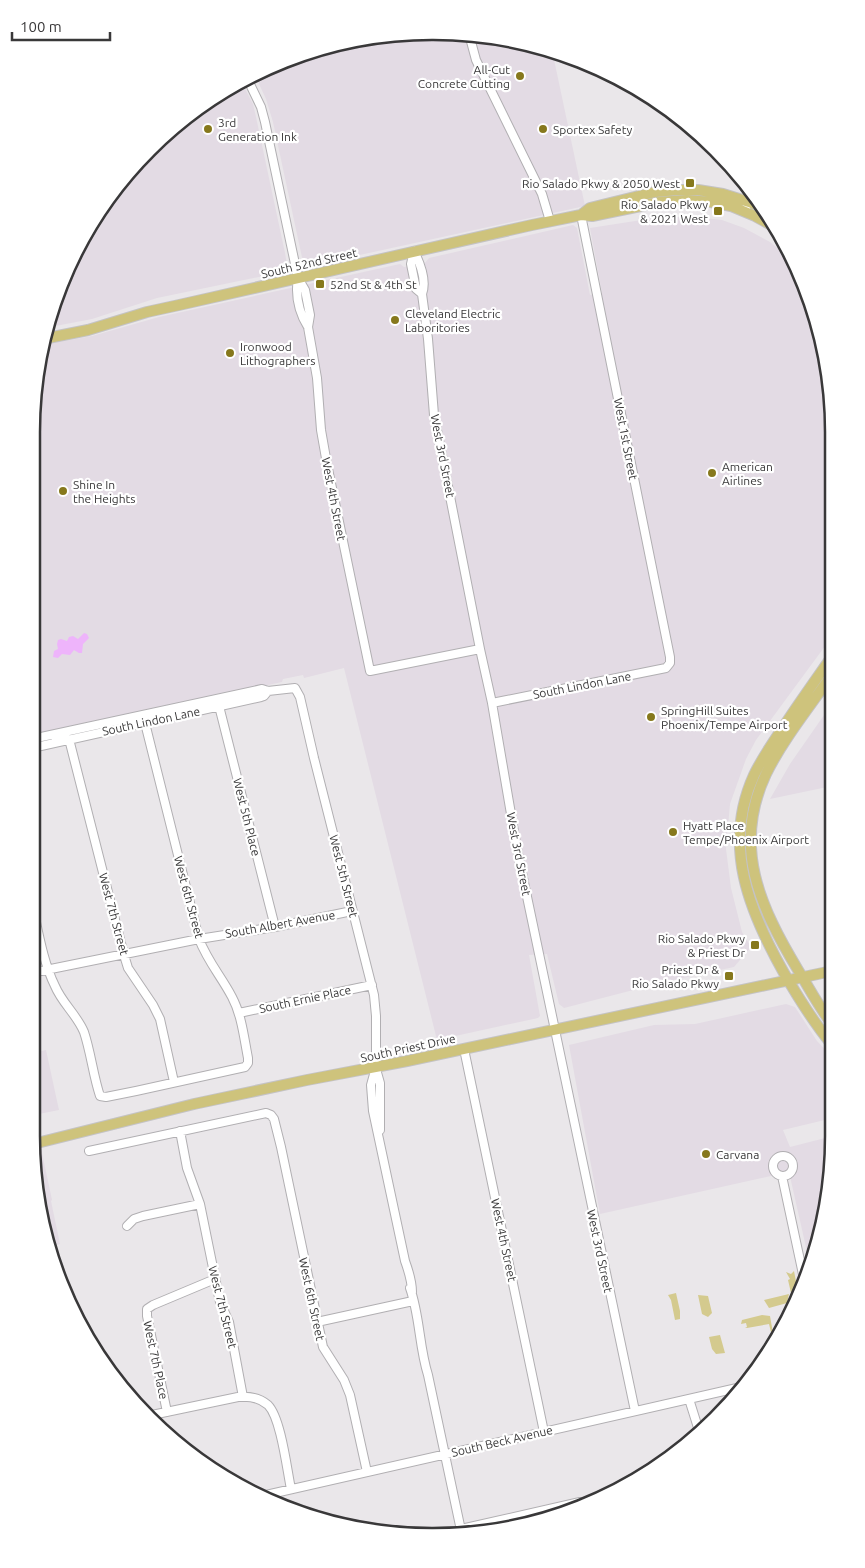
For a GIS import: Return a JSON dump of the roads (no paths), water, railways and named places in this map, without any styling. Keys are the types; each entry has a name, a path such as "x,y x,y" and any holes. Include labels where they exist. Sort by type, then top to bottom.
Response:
{"main road":[{"name":"South 52nd Street","path":"52,337 88,330 147,312 550,221 581,215 592,216 660,202 682,200 749,202"},
{"path":"825,667 772,743 754,776 745,800 740,844 746,891 761,929 789,981 825,1036"},
{"path":"825,685 783,746 766,775 756,806 751,836 752,864 759,893 777,932 825,1014"},
{"path":"751,836 747,822 755,785 754,776"},
{"name":"South Priest Drive","path":"40,1142 194,1104 825,973"}],"street":[{"path":"471,42 476,60 542,194 550,221"},
{"name":"West 4th Street","path":"251,85 261,107 265,122 298,278 305,290 310,315 308,327 317,378 321,430 370,671 480,649"},
{"name":"West 1st Street","path":"581,215 670,663"},
{"name":"West 3rd Street","path":"414,251 419,260 423,278 424,288 422,294 428,339 434,415 492,703 517,849 635,1411"},
{"name":"South Lindon Lane","path":"492,703 666,668 670,663"},
{"name":"South Lindon Lane","path":"40,737 262,689 268,691 295,688"},
{"name":"West 5th Street","path":"295,688 300,697 372,985 376,1016 376,1067 380,1083 380,1138 412,1284 413,1301 422,1344 427,1358 428,1375 461,1527"},
{"name":"South Lindon Lane","path":"40,746 264,696 268,691"},
{"path":"194,704 219,706"},
{"name":"West 5th Place","path":"219,706 275,928"},
{"path":"122,720 145,723"},
{"name":"West 6th Street","path":"145,723 199,939 205,954 234,999 239,1013 248,1058 248,1063 244,1067 174,1082"},
{"path":"47,736 69,739"},
{"name":"West 7th Street","path":"69,739 124,955 132,975 153,1005 160,1019 174,1082"},
{"name":"South Albert Avenue","path":"40,971 199,939 275,928 352,911"},
{"path":"40,936 54,986 83,1030 100,1096 106,1097 174,1082"},
{"name":"South Ernie Place","path":"239,1013 372,985"},
{"name":"West 4th Street","path":"464,1049 544,1432"},
{"name":"West 6th Street","path":"180,1131 266,1113 274,1119 322,1347 344,1380 350,1395 367,1472"},
{"path":"90,1152 180,1131"},
{"name":"West 7th Street","path":"180,1131 187,1168 200,1204 220,1302 228,1322 243,1396"},
{"path":"782,1176 802,1268"},
{"path":"128,1226 134,1219 143,1216 200,1204"},
{"name":"West 7th Place","path":"167,1412 147,1309 215,1279"},
{"path":"317,1322 413,1301"},
{"name":"South Beck Avenue","path":"272,1494 732,1389"},
{"path":"156,1414 243,1396 256,1399 267,1405 276,1418 291,1489"},
{"path":"689,1399 697,1425"},
{"path":"510,1520 554,1509"}],"place":[{"name":"All-Cut Concrete Cutting","path":"520,76"},
{"name":"3rd Generation Ink","path":"208,129"},
{"name":"Sportex Safety","path":"543,129"},
{"name":"Rio Salado Pkwy & 2050 West","path":"690,183"},
{"name":"Rio Salado Pkwy & 2021 West","path":"718,211"},
{"name":"52nd St & 4th St","path":"320,284"},
{"name":"Cleveland Electric Laboritories","path":"395,320"},
{"name":"Ironwood Lithographers","path":"230,353"},
{"name":"American Airlines","path":"712,473"},
{"name":"Shine In the Heights","path":"63,491"},
{"name":"SpringHill Suites Phoenix/Tempe Airport","path":"651,717"},
{"name":"Hyatt Place Tempe/Phoenix Airport","path":"673,832"},
{"name":"Rio Salado Pkwy & Priest Dr","path":"755,945"},
{"name":"Priest Dr & Rio Salado Pkwy","path":"729,976"},
{"name":"Carvana","path":"706,1154"}]}
